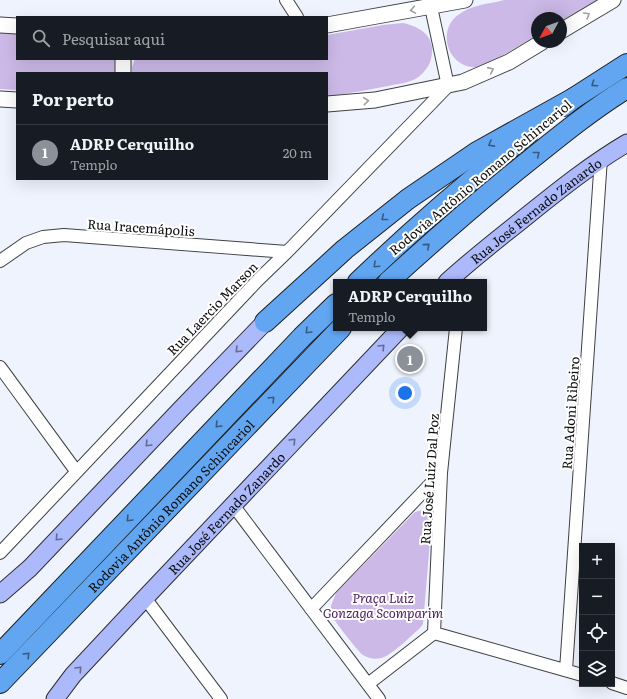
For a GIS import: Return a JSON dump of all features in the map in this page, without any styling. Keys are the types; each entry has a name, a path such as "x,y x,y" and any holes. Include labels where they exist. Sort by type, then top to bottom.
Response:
{"highway":[{"name":"Rodovia Antônio Romano Schincariol","path":"361,279 412,231 476,176 574,98 627,64"},
{"name":"Rodovia Antônio Romano Schincariol","path":"391,279 425,248 571,126 627,88"},
{"path":"265,322 345,249 408,199 477,152 574,98"},
{"name":"Rodovia Antônio Romano Schincariol","path":"0,654 302,337 333,307"},
{"name":"Rodovia Antônio Romano Schincariol","path":"0,683 338,331"}],"main road":[{"name":"Rua José Fernado Zanardo","path":"461,275 540,205 601,158 627,143"},
{"path":"0,594 30,568 175,414 265,322"},
{"name":"Rua José Fernado Zanardo","path":"55,699 73,675 398,331"}],"street":[{"path":"286,0 296,16"},
{"path":"328,25 465,0"},
{"path":"567,27 613,0"},
{"path":"431,7 448,86"},
{"path":"0,25 16,26"},
{"path":"328,104 375,100 463,82 509,62 532,48"},
{"path":"123,60 124,72"},
{"name":"Rua Laercio Marson","path":"0,553 76,471 252,287 448,86"},
{"path":"0,99 16,100"},
{"name":"Rua Adoni Ribeiro","path":"566,670 601,158"},
{"name":"Rua Iracemápolis","path":"0,261 26,243 43,237 64,235 287,252"},
{"name":"Rua José Luiz Dal Poz","path":"434,633 441,473 456,331"},
{"path":"0,367 76,471"},
{"path":"311,609 441,473"},
{"path":"233,505 379,699"},
{"path":"145,598 221,699"},
{"path":"368,684 434,633 579,674"},
{"path":"615,684 627,688"}],"green space":[{"path":"504,0 597,0 567,18 567,12 531,12 531,39 483,67 466,66 456,60 451,54 448,47 447,33 449,26 458,15 468,9"},
{"path":"403,23 413,26 422,30 431,42 431,60 424,72 414,80 328,96 328,72 132,72 135,60 328,60 328,35"},
{"path":"0,33 16,34 16,60 117,60 116,72 16,72 16,90 0,89"},
{"name":"Praça Luiz Gonzaga Scomparim","path":"422,510 432,517 423,624 390,654 379,659 367,657 356,648 332,617 332,603 336,593 415,512"}],"place":[{"name":"ADRP Cerquilho","path":"410,359"}]}
